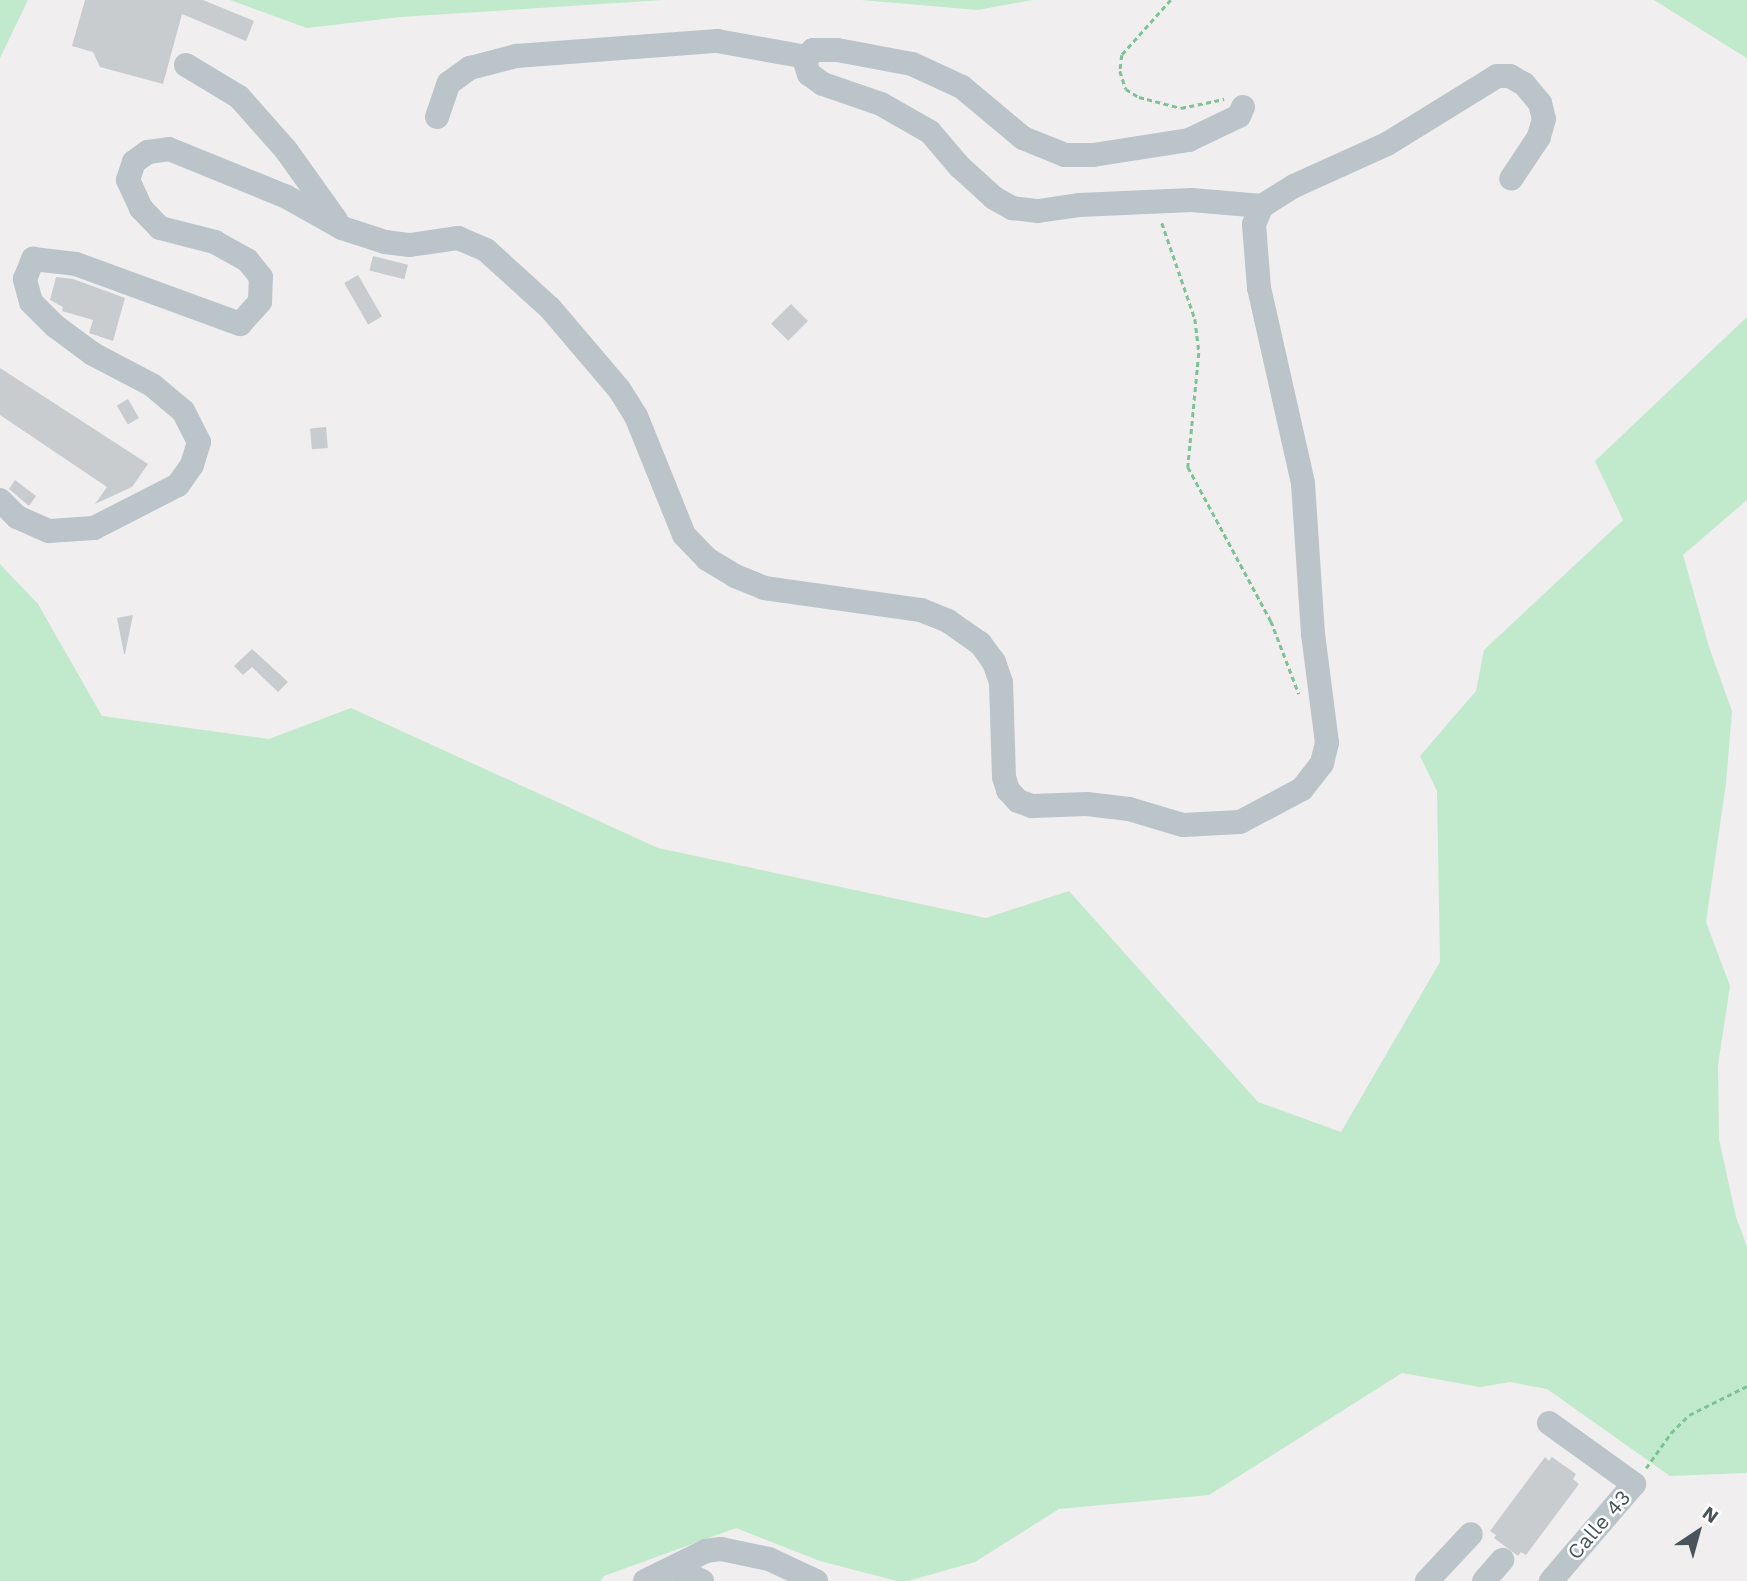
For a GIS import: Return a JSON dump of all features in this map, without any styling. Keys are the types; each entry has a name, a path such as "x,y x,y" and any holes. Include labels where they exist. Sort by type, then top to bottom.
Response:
{"street":[{"path":"437,117 449,83 470,68 516,56 718,41 807,57"},
{"path":"1242,107 1239,116 1188,140 1093,155 1065,155 1023,138 962,87 929,70 862,52 813,50 807,57 807,71 823,84 881,104 930,132 959,166 994,198 1012,208 1038,211 1079,205 1203,201 1262,206"},
{"path":"186,65 239,97 286,150 342,228"},
{"path":"0,500 17,517 49,531 94,528 178,485 192,465 199,442 183,411 152,385 93,354 55,326 31,302 25,279 33,260 76,264 240,324 260,302 261,277 247,260 215,242 160,228 141,208 128,180 134,162 148,152 169,149 285,196 342,228 385,242 410,245 458,238 486,250 508,267 550,308 619,389 636,416 684,535 721,568 749,583 780,592 921,610 948,621 980,643 994,662 1001,682 1005,783 1012,795 1025,804 1040,807 1087,804 1129,808 1183,825 1240,822 1302,789 1310,782 1325,753 1325,719 1313,634 1303,483 1259,288 1254,224 1262,206 1294,186 1387,144 1497,76 1510,76 1524,84 1539,103 1544,119 1539,137 1511,179"},
{"name":"Calle 43","path":"1549,1423 1634,1485 1551,1581"},
{"path":"1427,1581 1471,1534"},
{"path":"658,1576 706,1551 721,1549 785,1564 816,1581"},
{"path":"1484,1581 1503,1560"},
{"path":"658,1576 702,1581"}],"path":[{"path":"1171,0 1122,55 1120,71 1126,89 1139,97 1181,108 1233,96 1242,98 1242,107"},
{"path":"1158,202 1196,330 1199,353 1188,467 1271,621 1303,703 1312,714 1325,719"},
{"path":"1634,1485 1671,1433 1689,1415 1747,1386"}],"green space":[{"path":"0,0 28,0 0,58"},
{"path":"230,0 663,0 400,17 307,28"},
{"path":"861,0 1032,0 978,10"},
{"path":"1654,0 1747,0 1747,59 1745,57"},
{"path":"1747,317 1747,500 1683,555 1709,647 1732,711 1726,783 1706,922 1730,986 1718,1065 1719,1139 1736,1217 1747,1246 1747,1473 1670,1476 1547,1389 1510,1382 1480,1387 1402,1373 1209,1495 1059,1509 975,1562 908,1581 897,1581 820,1561 736,1528 604,1576 601,1581 0,1581 0,564 38,604 102,716 269,739 351,708 658,848 986,918 1069,891 1258,1102 1341,1132 1440,962 1437,791 1420,756 1476,691 1484,650 1623,520 1595,461"}],"building":[{"path":"85,0 203,0 254,21 246,41 182,14 163,84 100,67 93,52 72,46"},
{"path":"373,256 408,265 404,279 369,271"},
{"path":"358,275 382,317 368,325 344,283"},
{"path":"56,277 73,279 125,298 113,341 89,333 93,320 62,311 63,307 50,300"},
{"path":"791,304 808,321 788,341 771,324"},
{"path":"0,368 148,464 132,487 95,504 107,487 0,415"},
{"path":"128,399 139,418 128,425 117,406"},
{"path":"326,427 328,448 312,449 310,428"},
{"path":"15,480 36,496 29,506 9,489"},
{"path":"133,615 125,654 124,654 117,618"},
{"path":"252,649 288,682 278,692 252,667 243,675 234,666"},
{"path":"1545,1457 1549,1461 1552,1457 1576,1474 1573,1479 1579,1484 1526,1555 1521,1552 1518,1556 1494,1538 1496,1535 1490,1531"}]}
